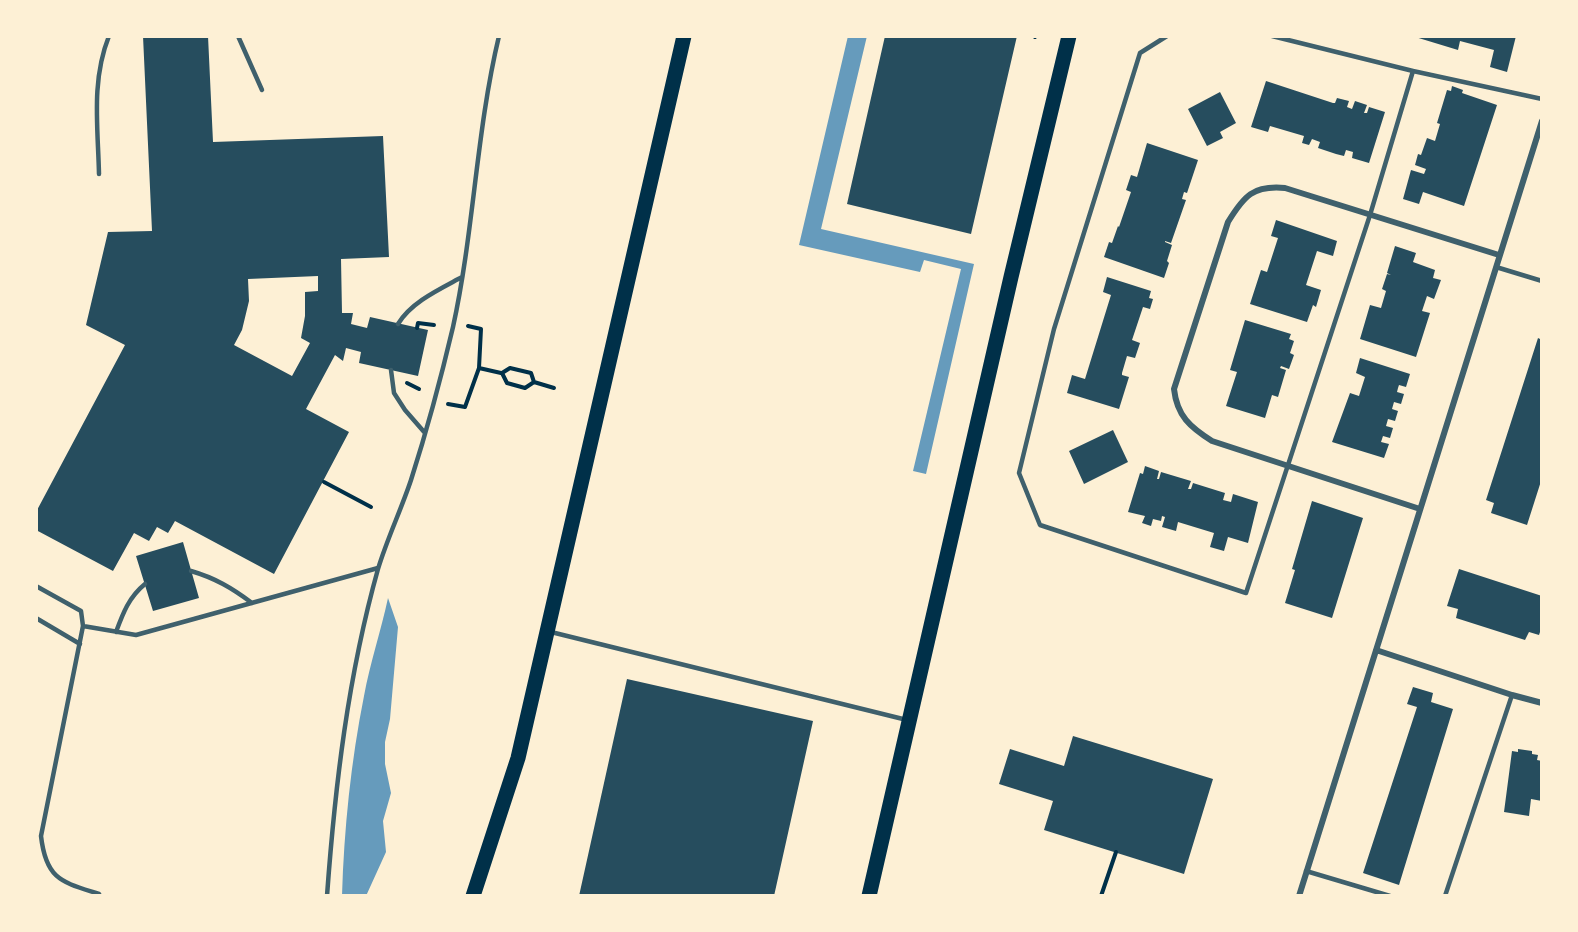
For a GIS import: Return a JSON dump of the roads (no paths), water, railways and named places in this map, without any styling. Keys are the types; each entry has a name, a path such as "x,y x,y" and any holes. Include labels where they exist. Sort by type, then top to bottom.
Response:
{"main road":[{"path":"473,896 518,758 684,36"},
{"path":"868,896 1069,36"}],"street":[{"path":"1299,896 1496,267 1539,143 1542,121"},
{"path":"1420,509 1212,441 1185,420 1176,405 1174,390 1228,222 1239,205 1252,193 1267,186 1285,188 1500,255"},
{"path":"1376,650 1542,703"}],"lane":[{"path":"99,174 96,84 101,55 109,36"},
{"path":"238,36 262,90"},
{"path":"327,896 333,808 360,646 378,568 411,480 453,325 469,241 478,148 499,36"},
{"path":"1167,36 1140,52 1054,329 1019,473 1040,525 1246,592 1289,467 1413,71"},
{"path":"1272,36 1413,71 1542,99"},
{"path":"1496,267 1542,281"},
{"path":"398,324 402,317 415,306 462,277"},
{"path":"391,370 394,393 425,433"},
{"path":"83,626 136,635 378,568"},
{"path":"191,571 212,577 230,586 252,603"},
{"path":"116,632 126,606 137,590 145,584"},
{"path":"36,586 81,611 83,626 41,836 44,857 51,870 64,883 100,896"},
{"path":"36,618 80,644"},
{"path":"548,631 910,721"},
{"path":"1445,896 1512,695"},
{"path":"1306,871 1390,896"}],"water":[{"path":"848,36 867,36 821,229 974,264 926,474 913,471 961,269 924,260 920,272 799,245"},
{"path":"388,598 398,627 390,719 385,742 385,764 391,793 383,821 386,852 366,896 342,896 346,820 355,745 366,684"}]}
